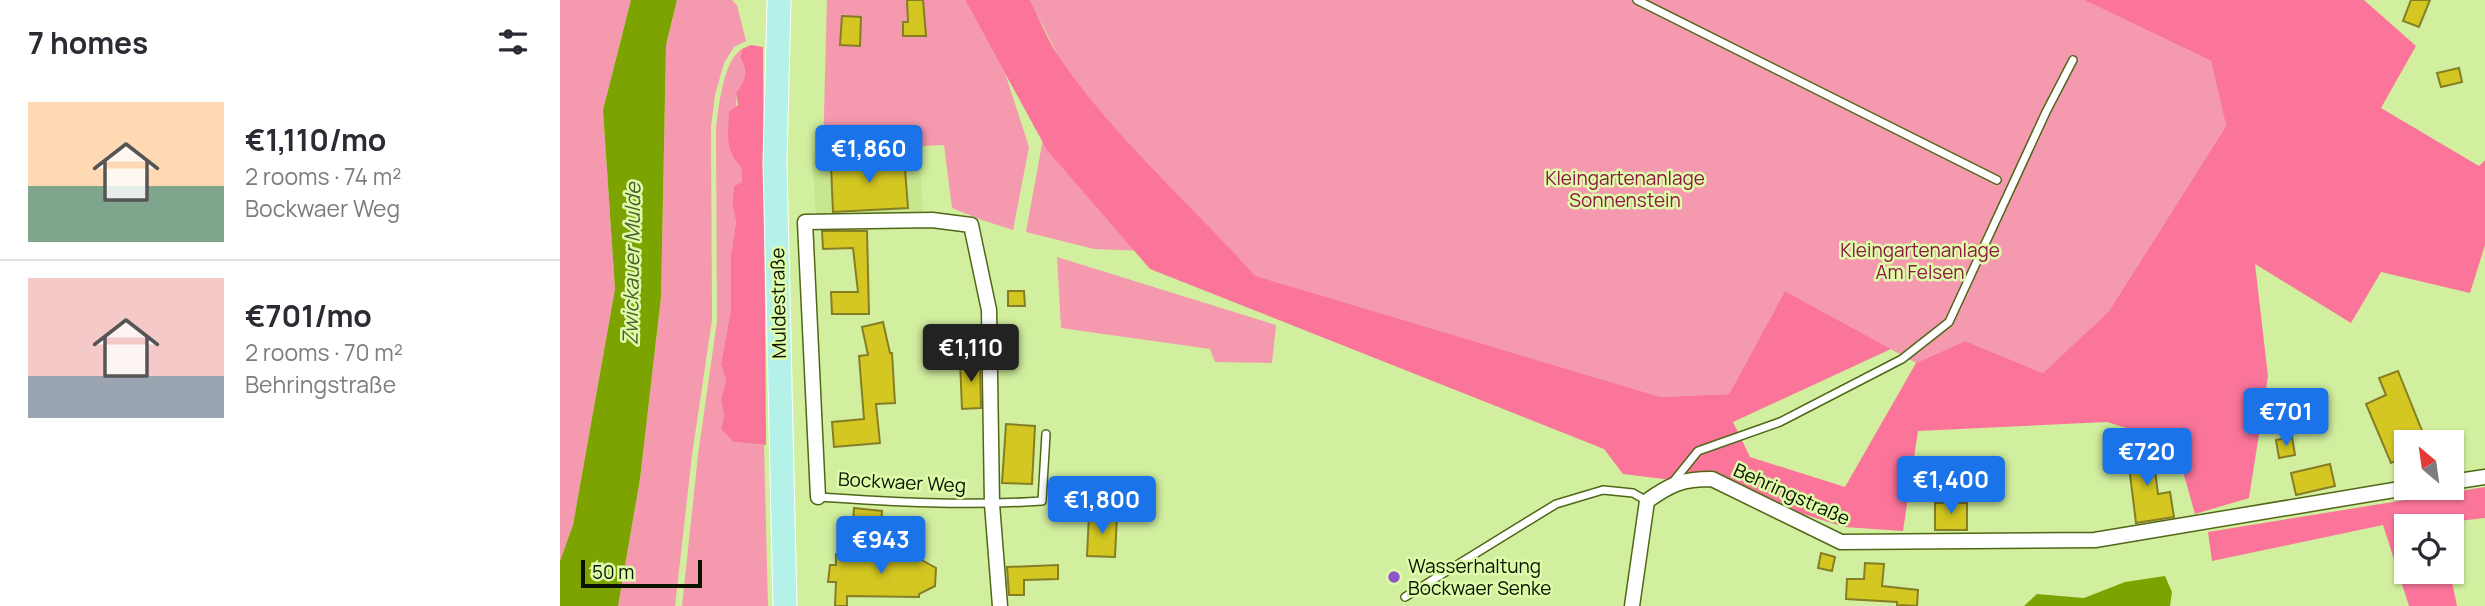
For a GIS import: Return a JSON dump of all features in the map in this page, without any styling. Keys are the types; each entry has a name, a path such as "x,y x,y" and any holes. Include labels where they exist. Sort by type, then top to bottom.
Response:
{"main road":[{"name":"Muldestraße","path":"779,0 775,163 791,222 785,606"}],"street":[{"name":"Bockwaer Weg","path":"818,497 791,222 932,220 971,225 989,310 992,504 1000,606"},
{"path":"2464,480 2485,477"},
{"name":"Behringstraße","path":"1647,500 1671,484 1712,479 1841,542 2095,540 2394,490"},
{"path":"1632,606 1647,500"}],"lane":[{"path":"1637,0 1997,180"},
{"path":"1671,484 1698,451 1780,422 1902,359 1949,322 2046,112 2073,60"},
{"name":"Bockwaer Weg","path":"818,497 914,504 1042,501 1046,434"},
{"path":"1405,597 1556,504 1603,490 1633,493 1647,500"}],"shaded area":[{"path":"965,0 1030,0 1055,50 1104,116 1255,276 1661,397 1729,394 1785,291 1891,349 1733,422 1750,457 1845,487 1916,363 1965,341 2043,373 2109,311 2226,126 2211,61 2084,0 2364,0 2416,46 2381,108 2479,166 2485,160 2485,245 2470,293 2381,272 2351,323 2255,264 2268,376 2249,498 2195,514 2175,443 2107,422 1918,431 1903,531 1844,527 1712,485 1623,474 1604,449 1150,269 1047,150"},
{"path":"751,45 763,47 766,445 733,442 721,429 724,416 721,399 726,381 721,364 731,309 731,255 736,222 732,203 734,186 742,182 741,167 729,148 729,112 738,105 736,93 745,75 740,57 742,49"},
{"path":"919,146 923,213 816,219 812,152"},
{"path":"2485,487 2485,518 2464,520 2464,514 2394,514 2394,559 2383,525 2212,561 2208,532 2405,500 2464,500 2464,490"},
{"path":"2402,584 2452,584 2457,606 2409,606"}],"green space":[{"path":"560,0 631,0 603,110 615,289 573,525 560,561"},
{"path":"677,0 732,0 737,5 746,41 734,47 724,63 715,95 711,127 712,320 692,455 675,606 618,606 640,479 661,297 666,45"},
{"path":"827,0 965,0 1005,73 1029,147 1013,230 952,208 944,145 823,151"},
{"name":"Kleingartenanlage Sonnenstein","path":"1030,0 2084,0 2211,61 2226,126 2109,311 2043,373 1965,341 1916,363 1785,291 1729,394 1661,397 1171,252 1094,249 1026,232 1058,56"},
{"path":"742,49 740,57 745,75 736,93 729,140 733,158 741,167 742,182 734,186 732,203 736,222 731,255 731,309 721,364 726,381 721,399 724,416 721,429 733,442 764,445 768,606 682,606 698,455 717,321 716,127 726,73 730,63"},
{"path":"1057,257 1276,325 1272,363 1215,362 1210,349 1061,328"}],"water":[{"name":"Zwickauer Mulde","path":"631,0 677,0 666,45 661,297 640,479 618,606 560,606 560,561 573,525 615,289 603,110"},
{"path":"2165,576 2172,592 2170,606 2024,606 2037,594 2084,598 2125,582"}],"building":[{"path":"907,0 923,0 926,36 903,36 903,22 908,22"},
{"path":"2411,0 2430,0 2419,27 2403,21"},
{"path":"842,16 861,17 860,46 840,45"},
{"path":"2459,68 2462,82 2441,87 2437,73"},
{"path":"904,156 908,208 833,212 831,166 843,165 843,158 855,157 856,160"},
{"path":"822,231 867,231 869,314 832,314 831,292 858,292 853,248 823,249"},
{"path":"1008,291 1024,291 1025,306 1008,306"},
{"path":"883,322 892,353 895,403 876,404 880,443 834,447 832,422 864,419 859,356 868,355 862,327"},
{"path":"980,359 981,408 962,409 960,360"},
{"path":"2398,371 2422,430 2394,430 2394,462 2391,463 2366,404 2386,395 2379,378"},
{"path":"1006,424 1035,426 1032,484 1002,483"},
{"path":"2292,437 2295,455 2279,458 2276,440"},
{"path":"2152,447 2158,494 2170,492 2174,517 2136,523 2127,450"},
{"path":"2330,464 2335,486 2296,495 2291,473"},
{"path":"1935,503 1967,503 1967,530 1935,530"},
{"path":"854,508 882,511 881,524 853,522"},
{"path":"1089,514 1117,515 1115,557 1087,556"},
{"path":"908,547 921,547 920,559 936,568 935,586 919,594 919,597 847,596 847,606 835,606 836,582 828,582 830,565 836,565 836,554 908,556"},
{"path":"1821,553 1835,557 1832,571 1818,568"},
{"path":"1865,563 1884,564 1882,586 1918,590 1917,606 1846,599 1847,579 1864,579"},
{"path":"1058,565 1058,579 1024,580 1024,595 1009,595 1007,567"}],"place":[{"name":"Wasserhaltung Bockwaer Senke","path":"1394,577"}],"park label":[{"name":"Kleingartenanlage Am Felsen","path":"1920,261"}]}
